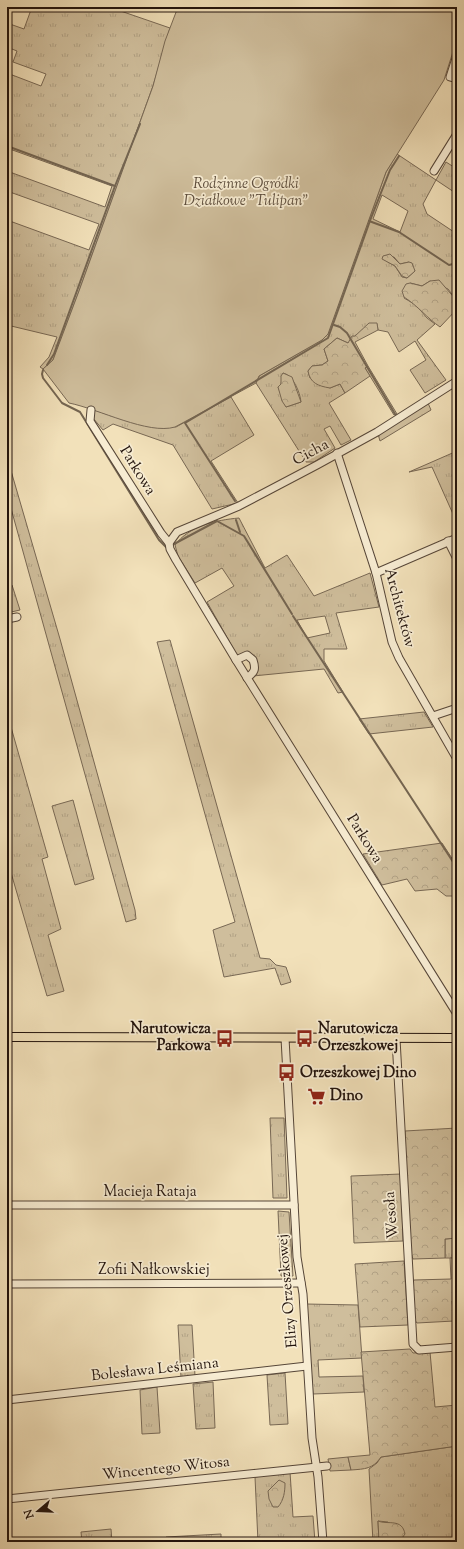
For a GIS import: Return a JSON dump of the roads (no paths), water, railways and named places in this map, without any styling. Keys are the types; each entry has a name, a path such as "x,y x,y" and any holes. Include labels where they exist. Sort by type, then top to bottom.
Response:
{"main road":[{"path":"7,1037 457,1038"}],"street":[{"path":"457,55 450,77 457,79"},
{"path":"434,171 457,134"},
{"name":"Cicha","path":"171,540 176,532 239,506 317,466 337,453 377,432 457,381"},
{"name":"Parkowa","path":"91,410 90,421 153,521 171,540 170,549 236,660 457,1014"},
{"name":"Architektów","path":"337,453 376,573 392,642 399,658 457,759"},
{"path":"376,573 457,538"},
{"path":"448,541 457,559"},
{"path":"7,619 17,618"},
{"path":"236,660 247,655 253,660 255,669 253,674 247,678"},
{"path":"433,716 457,708"},
{"name":"Elizy Orzeszkowej","path":"285,1038 294,1205 312,1438 323,1542"},
{"name":"Wesoła","path":"396,1039 413,1344 419,1350 457,1347"},
{"name":"Macieja Rataja","path":"7,1205 294,1205"},
{"name":"Zofii Nałkowskiej","path":"7,1284 301,1283"},
{"name":"Bolesława Leśmiana","path":"7,1400 307,1366"},
{"name":"Wincentego Witosa","path":"7,1498 327,1466"}],"waterway":[{"path":"47,365 54,354 115,186 140,124"},
{"path":"7,146 115,186"},
{"path":"235,501 185,423 328,338 371,218 390,170 399,156"},
{"path":"369,221 399,232 449,265 457,263"},
{"path":"334,325 340,327 347,333 395,414"},
{"path":"43,370 43,378 62,403 80,412 159,540 166,547"},
{"path":"236,520 240,532"},
{"path":"174,544 217,521 244,536 292,614"},
{"path":"293,616 457,868"}],"place":[{"name":"Narutowicza Parkowa","path":"224,1038"},
{"name":"Narutowicza Orzeszkowej","path":"305,1038"},
{"name":"Orzeszkowej Dino","path":"287,1073"},
{"name":"Dino","path":"317,1096"}],"park label":[{"name":"Rodzinne Ogródki Działkowe \"Tulipan\"","path":"246,192"}]}
